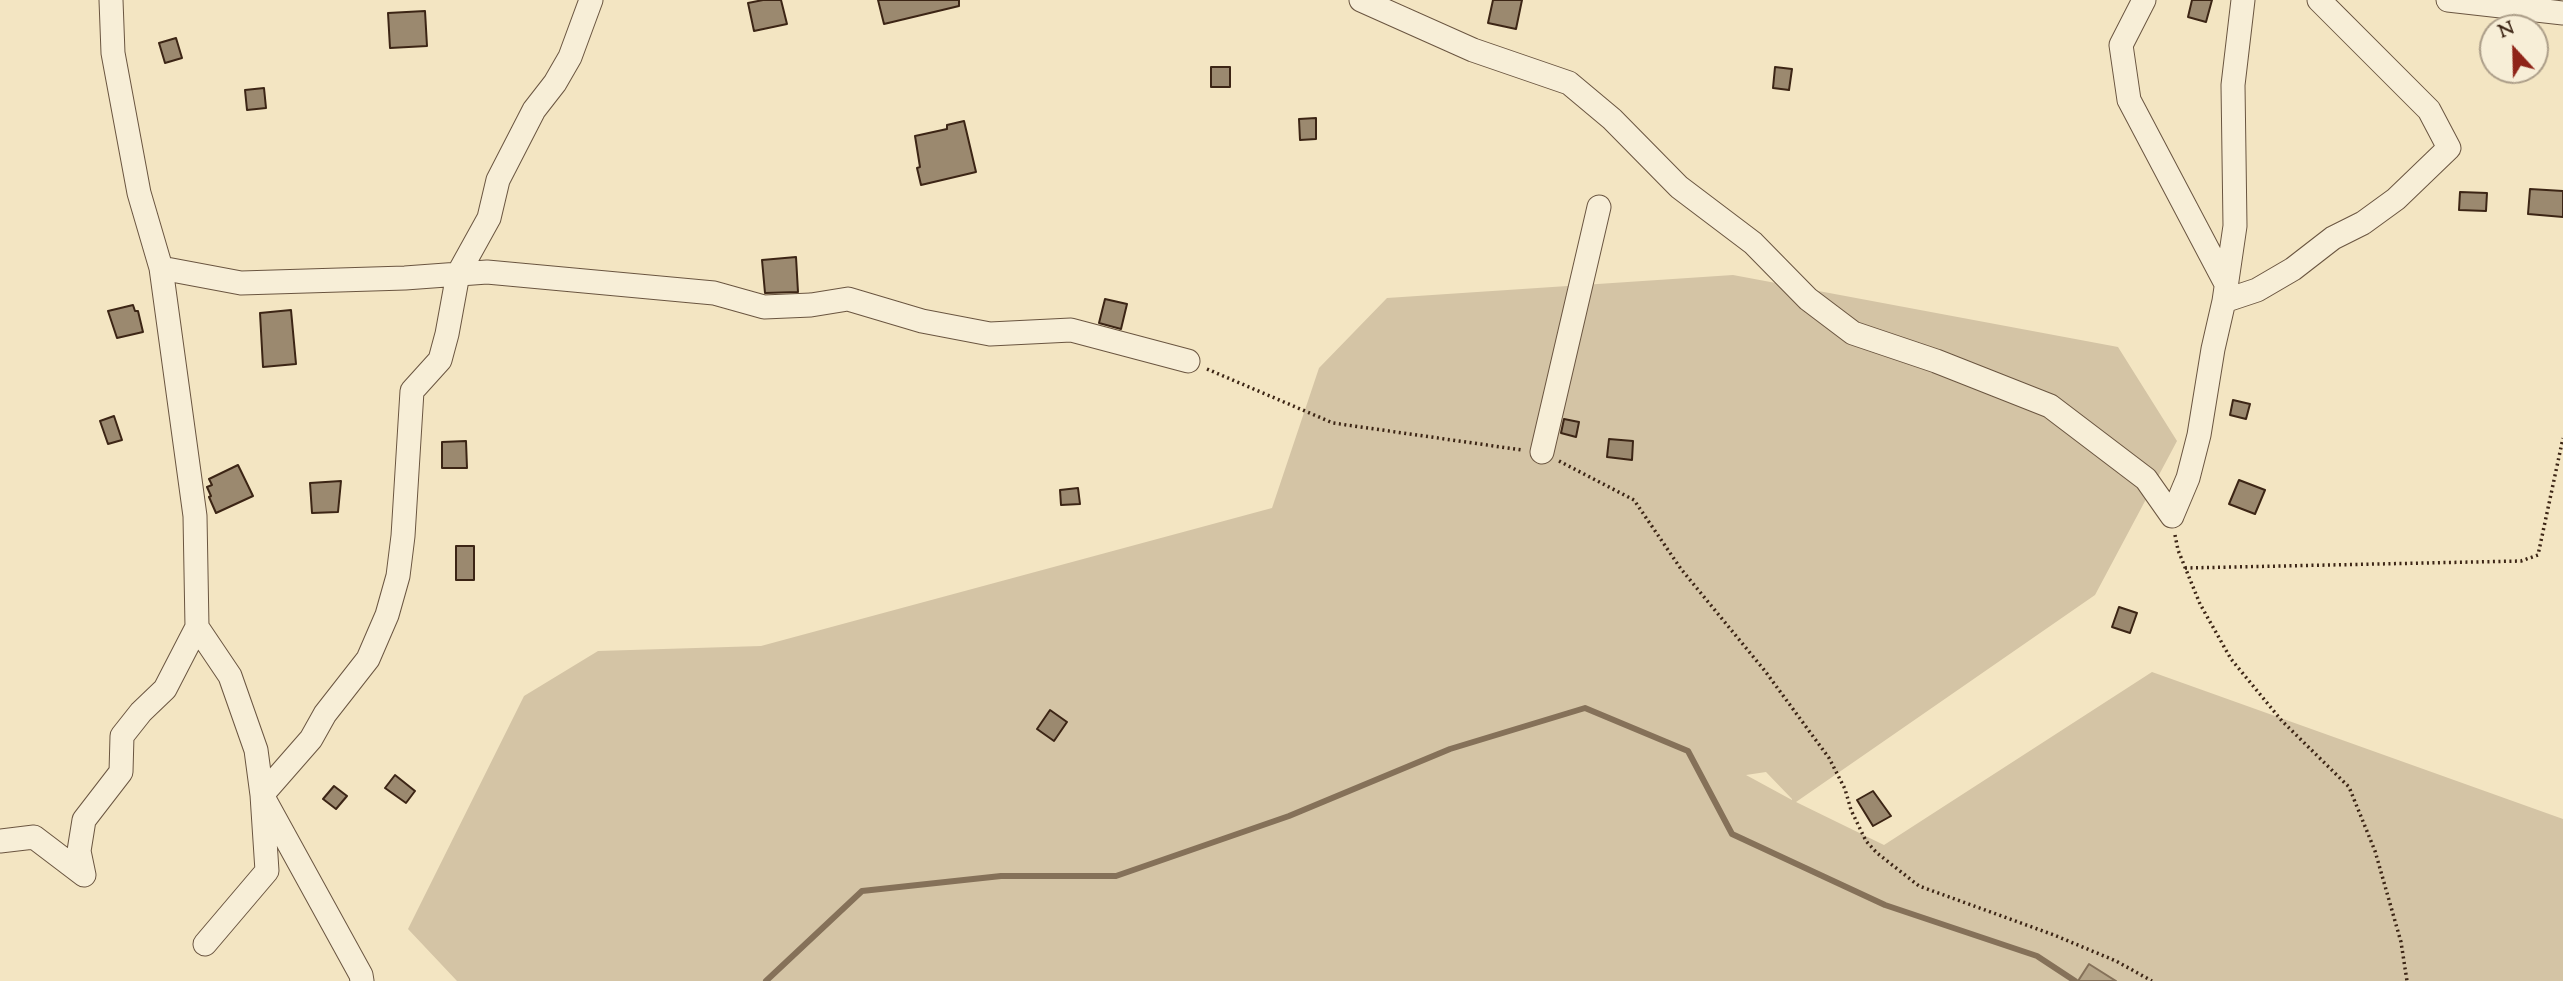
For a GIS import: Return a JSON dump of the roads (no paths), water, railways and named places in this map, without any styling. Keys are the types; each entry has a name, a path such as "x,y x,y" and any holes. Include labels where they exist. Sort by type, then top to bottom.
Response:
{"street":[{"path":"0,841 34,836 84,875 79,851 84,820 121,772 122,736 164,689 197,627 195,516 161,268 139,193 113,53 111,0"},
{"path":"262,795 311,738 325,714 368,659 387,615 398,576 403,536 412,391 440,360 458,274 489,218 498,180 534,110 555,83 570,57 591,0"},
{"path":"1361,0 1473,50 1569,83 1612,120 1679,187 1753,243 1808,299 1853,333 1936,361 2050,406 2146,479 2172,516 2188,478 2199,435 2235,226 2234,85 2243,0"},
{"path":"2144,0 2121,45 2129,100 2225,292"},
{"path":"2225,292 2257,290 2293,269 2333,238 2363,223 2396,199 2449,148 2429,110 2319,0"},
{"path":"2448,0 2563,13"},
{"path":"1542,452 1599,206"},
{"path":"161,268 242,283 487,272 715,293 764,307 811,305 848,299 922,321 990,334 1071,330 1188,361"},
{"path":"197,627 230,676 256,750 267,871 205,944"},
{"path":"262,795 362,975 362,981"}],"waterway":[{"path":"766,981 862,891 1001,876 1116,876 1289,816 1450,749 1585,708 1688,751 1732,834 1885,905 2037,956 2075,981"}]}
